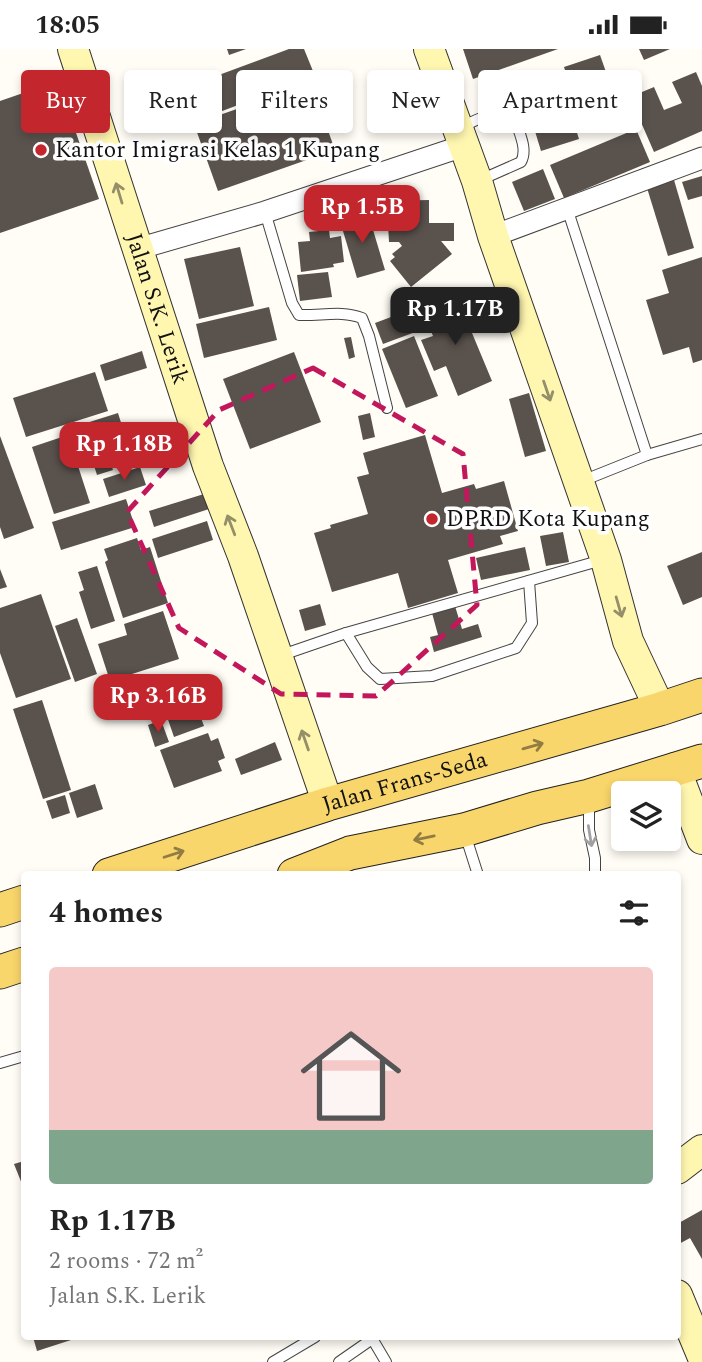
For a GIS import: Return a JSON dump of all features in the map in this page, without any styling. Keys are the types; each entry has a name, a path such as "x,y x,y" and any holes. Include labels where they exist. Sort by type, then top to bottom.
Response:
{"main road":[{"name":"Jalan S.K. Lerik","path":"73,49 208,466 243,555 328,804"},
{"path":"429,49 477,181 493,236 606,560 628,641 660,709"},
{"name":"Jalan Frans-Seda","path":"121,871 328,804 702,695"},
{"path":"315,871 353,864 537,808 589,796 689,764 702,839"},
{"path":"0,910 21,903"},
{"path":"0,972 21,965"},
{"path":"681,1165 702,1150"},
{"path":"681,1305 702,1355"}],"street":[{"path":"137,249 265,212 460,138"},
{"path":"493,236 702,158"}],"lane":[{"path":"460,138 479,118 506,115 515,119 524,158 518,164 477,181"},
{"path":"567,208 647,455"},
{"path":"265,212 292,303 299,315 348,312 362,318 369,335 387,408"},
{"path":"579,482 647,455 702,439"},
{"path":"276,657 346,633 606,560"},
{"path":"346,633 367,667 380,679 432,676 516,648 532,623 529,581"},
{"path":"589,796 589,830 594,871"},
{"path":"464,830 477,871"},
{"path":"0,1063 21,1057"},
{"path":"273,1362 310,1340"},
{"path":"339,1362 371,1340"},
{"path":"375,1340 386,1362"}],"highlighted area":[{"path":"313,368 463,454 477,605 376,696 281,694 179,628 127,512 219,410"}],"building":[{"path":"227,49 246,49 229,55"},
{"path":"289,49 304,49 313,70 236,70 236,106 222,111 222,74"},
{"path":"463,49 558,49 498,70 478,70 478,77 473,79"},
{"path":"639,49 670,49 644,60"},
{"path":"600,55 605,70 565,70 564,67"},
{"path":"696,72 702,86 702,131 654,152 642,124 642,92 654,87 664,110 682,103 672,82"},
{"name":"Kantor Imigrasi Kelas 1 Kupang","path":"21,94 21,133 76,133 99,199 0,233 0,101"},
{"path":"236,109 236,133 329,133 335,150 218,191 197,133 222,133 222,114"},
{"path":"536,133 577,133 579,139 541,151"},
{"path":"626,133 638,133 650,162 564,198 550,165"},
{"path":"543,169 555,199 524,211 512,182"},
{"path":"702,176 702,196 688,200 682,182"},
{"path":"674,180 694,248 668,256 647,188"},
{"path":"429,200 429,223 454,223 454,241 441,241 452,254 411,287 390,261 395,257 392,254 402,246 399,242 389,242 388,224 378,224 378,201"},
{"path":"368,213 385,270 357,278 340,221"},
{"path":"329,230 330,238 341,236 344,262 333,264 334,267 301,272 298,242 310,241 309,232"},
{"path":"240,247 254,306 199,319 184,259"},
{"path":"702,257 702,360 693,363 689,347 663,355 646,300 669,293 662,270"},
{"path":"328,272 332,297 300,301 297,275"},
{"path":"457,297 492,381 458,396 446,366 434,371 421,340 433,336 423,312"},
{"path":"269,307 277,340 204,358 196,324"},
{"path":"410,310 418,331 383,344 375,323"},
{"path":"414,336 438,396 406,408 382,349"},
{"path":"351,337 355,357 349,359 344,338"},
{"path":"142,351 147,368 105,381 100,365"},
{"path":"294,352 321,422 250,449 223,379"},
{"path":"95,372 108,411 26,437 13,398"},
{"path":"529,393 546,451 525,457 509,399"},
{"path":"118,413 124,432 86,444 80,425"},
{"path":"370,413 375,437 363,440 358,416"},
{"path":"68,435 90,503 54,514 32,447"},
{"name":"DPRD Kota Kupang","path":"425,435 442,493 474,484 476,489 504,481 518,531 500,536 503,544 448,560 458,593 408,608 398,573 332,592 314,533 331,528 330,525 368,514 357,477 369,474 363,453"},
{"path":"0,436 34,528 4,539 0,527"},
{"path":"105,445 113,470 97,475 89,450"},
{"path":"140,467 146,485 109,497 103,479"},
{"path":"204,494 209,509 154,527 149,511"},
{"path":"126,499 135,527 61,550 52,522"},
{"path":"207,521 213,540 158,558 152,539"},
{"path":"563,532 569,562 546,566 540,536"},
{"path":"137,538 141,550 150,547 168,603 123,618 105,562 108,560 104,549"},
{"path":"525,547 530,570 481,580 476,558"},
{"path":"702,552 702,597 683,605 667,566"},
{"path":"97,566 115,621 91,629 79,592 84,590 78,572"},
{"path":"0,569 7,587 0,589"},
{"path":"41,594 71,679 16,698 0,653 0,608"},
{"path":"320,604 326,625 305,631 299,610"},
{"path":"455,606 462,629 478,624 482,637 434,652 430,637 438,635 432,613"},
{"path":"163,611 179,659 110,681 98,644 127,635 124,624"},
{"path":"77,618 97,674 75,682 55,626"},
{"path":"151,682 159,704 146,708 139,686"},
{"path":"192,691 194,698 205,694 212,714 201,718 204,726 174,737 162,702"},
{"path":"42,700 71,790 43,799 13,709"},
{"path":"161,720 169,742 155,747 148,725"},
{"path":"208,733 211,741 218,738 225,758 218,761 222,771 174,788 160,750"},
{"path":"275,742 282,760 241,775 235,759"},
{"path":"95,784 103,809 77,818 69,793"},
{"path":"65,795 70,813 52,819 46,801"},
{"path":"21,1162 21,1182 14,1164"},
{"path":"702,1210 702,1259 690,1238 681,1243 681,1222"},
{"path":"34,1340 71,1340 37,1351"}],"place":[{"name":"Kantor Imigrasi Kelas 1 Kupang","path":"41,150"},
{"name":"DPRD Kota Kupang","path":"432,519"}]}
